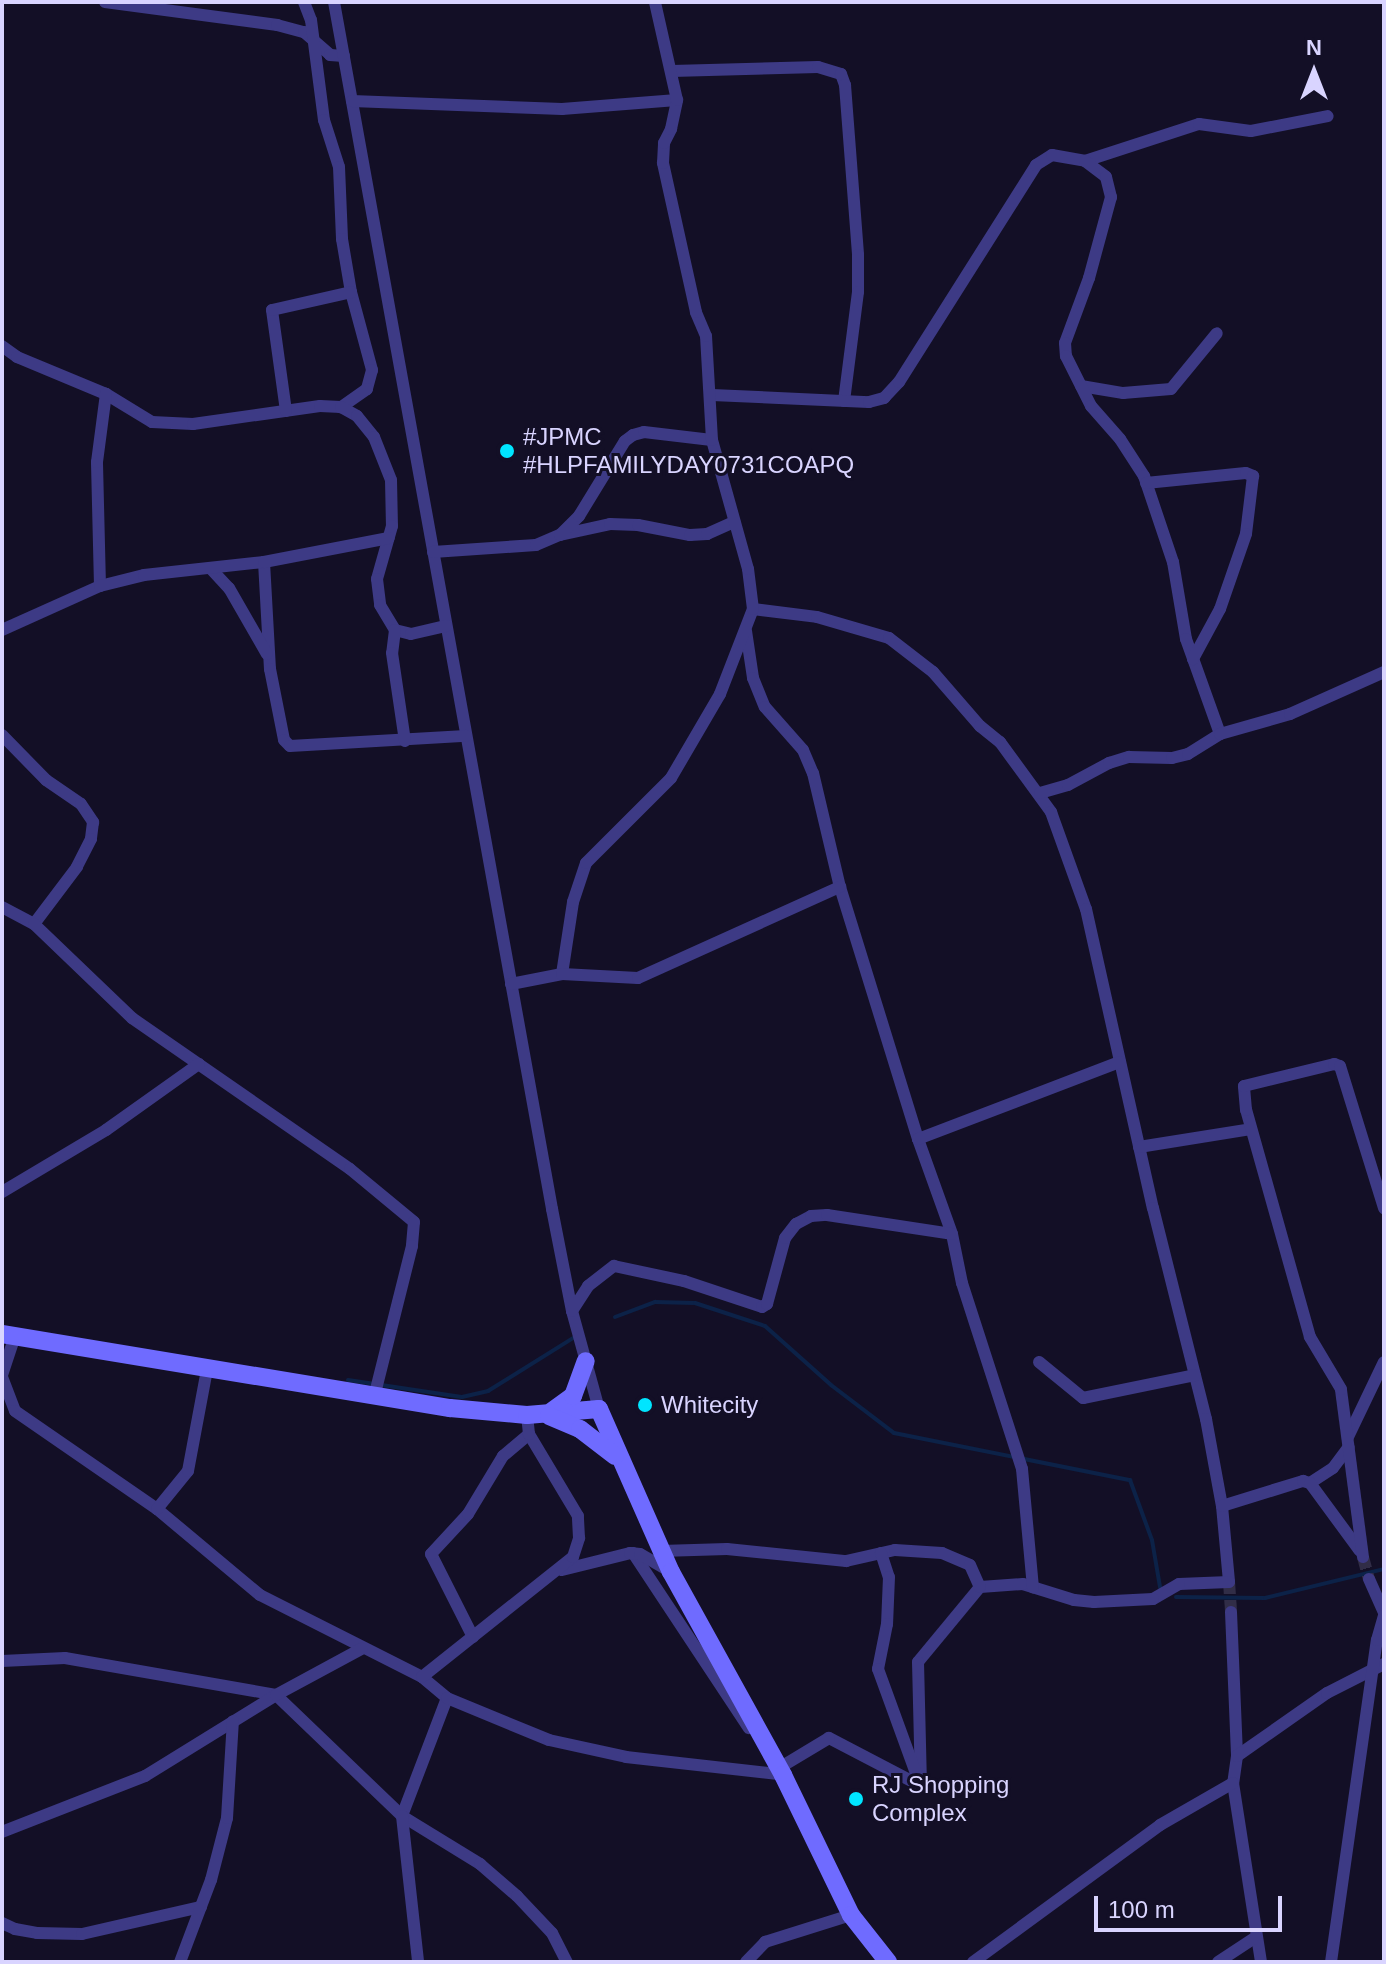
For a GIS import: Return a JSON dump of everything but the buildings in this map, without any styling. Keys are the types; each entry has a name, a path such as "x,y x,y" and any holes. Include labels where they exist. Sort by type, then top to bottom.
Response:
{"street":[{"path":"105,2 249,20 304,32 330,55 344,56"},
{"path":"304,2 313,38 324,120 339,167 342,239 371,380 367,389 341,407"},
{"path":"334,2 572,1311 599,1409 671,1572 779,1768 851,1915 888,1962"},
{"path":"562,974 573,902 586,863 671,778 720,694 753,609 748,569 712,440 712,395 706,336 696,312 663,163 664,143 671,129 677,100 655,2"},
{"path":"672,71 818,67 841,74 845,85 858,255 858,292 844,401"},
{"path":"352,101 562,109 677,100"},
{"path":"1085,161 1199,124 1251,131 1328,116"},
{"path":"712,395 869,402 884,398 899,382 1036,165 1052,155 1085,161 1106,177 1111,197 1089,278 1065,343 1066,356 1091,406 1120,439 1146,483 1173,562 1193,659 1220,734"},
{"path":"286,411 272,310 351,292"},
{"path":"1081,386 1123,393 1171,389 1217,333"},
{"path":"2,346 17,357 106,394 152,422 168,425 320,406 341,407 367,426 391,480 389,538 377,592 395,630 392,653 405,741"},
{"path":"100,586 97,462 106,394"},
{"path":"560,535 579,516 625,441 633,435 644,432 712,440"},
{"path":"1146,483 1246,473 1253,476 1246,534 1220,609 1193,659"},
{"path":"433,552 536,545 560,535 610,524 638,525 690,535 707,534 734,522"},
{"path":"2,630 100,586 144,575 212,570 389,538"},
{"path":"264,562 270,658 284,740 290,746 466,736"},
{"path":"212,570 229,588 270,658"},
{"path":"753,609 817,617 889,638 933,672 980,726 1000,742 1040,793 1061,835 1086,909 1139,1147 1195,1375 1222,1506 1229,1582 1179,1584 1153,1599 1094,1602 1074,1600 1033,1587 1003,1584 980,1587 918,1662 921,1786"},
{"path":"395,630 411,634 446,626"},
{"path":"745,627 753,678 765,707 803,750 813,773 840,887 918,1139 952,1234 962,1283 1022,1469 1033,1587"},
{"path":"1040,793 1068,785 1109,763 1129,757 1172,758 1188,754 1220,734 1290,714 1384,672"},
{"path":"2,735 46,780 81,804 93,822 91,839 67,883 34,924"},
{"path":"511,984 562,974 638,978 840,887"},
{"path":"2,907 34,924 132,1018 350,1169 414,1222 412,1246 374,1397"},
{"path":"918,1139 1120,1062"},
{"path":"2,1192 106,1130 199,1064"},
{"path":"1222,1506 1303,1481 1310,1483 1363,1557 1341,1389 1310,1337 1251,1129 1244,1086 1334,1064 1343,1072 1384,1208"},
{"path":"1139,1147 1251,1129"},
{"path":"1371,1163 1384,1155"},
{"path":"572,1311 588,1286 614,1266 684,1281 762,1307 767,1304 785,1238 796,1224 811,1216 827,1215 952,1234"},
{"path":"528,1425 8,1335 2,1376 6,1405 157,1509 260,1595 361,1649 422,1677 447,1698 500,1723 566,1744 626,1757 744,1767 778,1774 633,1553"},
{"path":"473,1637 431,1554 468,1514 503,1456 528,1425 573,1396 586,1361"},
{"path":"1039,1362 1083,1398 1195,1375"},
{"path":"1310,1483 1333,1468 1349,1442 1384,1362"},
{"path":"157,1509 188,1471 207,1369"},
{"path":"546,1415 599,1409"},
{"path":"546,1415 580,1429 603,1444 620,1462"},
{"path":"422,1677 573,1557 579,1538 578,1516 528,1425"},
{"path":"661,1551 727,1549 846,1561 914,1550 958,1558 970,1565 980,1587"},
{"path":"559,1571 633,1553 671,1572"},
{"path":"881,1553 889,1577 887,1624 878,1669 921,1786"},
{"path":"1331,1962 1379,1667 1384,1615 1369,1579"},
{"path":"1231,1612 1237,1756 1233,1783 1261,1962"},
{"path":"2,1832 145,1776 276,1695 361,1649"},
{"path":"2,1661 65,1658 276,1695 402,1816 480,1864 517,1896 552,1933 567,1962"},
{"path":"1237,1756 1327,1693 1379,1667"},
{"path":"418,1962 402,1816 447,1698"},
{"path":"180,1962 201,1907 227,1818 233,1721"},
{"path":"779,1768 829,1738 921,1786"},
{"path":"973,1962 1160,1825 1233,1783"},
{"path":"2,1923 37,1933 82,1934 201,1907"},
{"path":"746,1962 754,1950 765,1942 851,1915"},
{"path":"1218,1962 1256,1937"}],"waterway":[{"path":"615,1317 655,1302 695,1303 765,1326 831,1385 894,1433 1130,1480 1152,1540 1160,1587"},
{"path":"348,1380 462,1397 488,1391 573,1338"},
{"path":"1176,1597 1265,1598 1384,1569"}],"tunnel":[{"path":"1363,1557 1369,1579"},
{"path":"1229,1582 1231,1612"}],"place":[{"name":"#JPMC #HLPFAMILYDAY0731COAPQ","path":"507,451"},
{"name":"Whitecity","path":"645,1405"},
{"name":"RJ Shopping Complex","path":"856,1799"}]}
